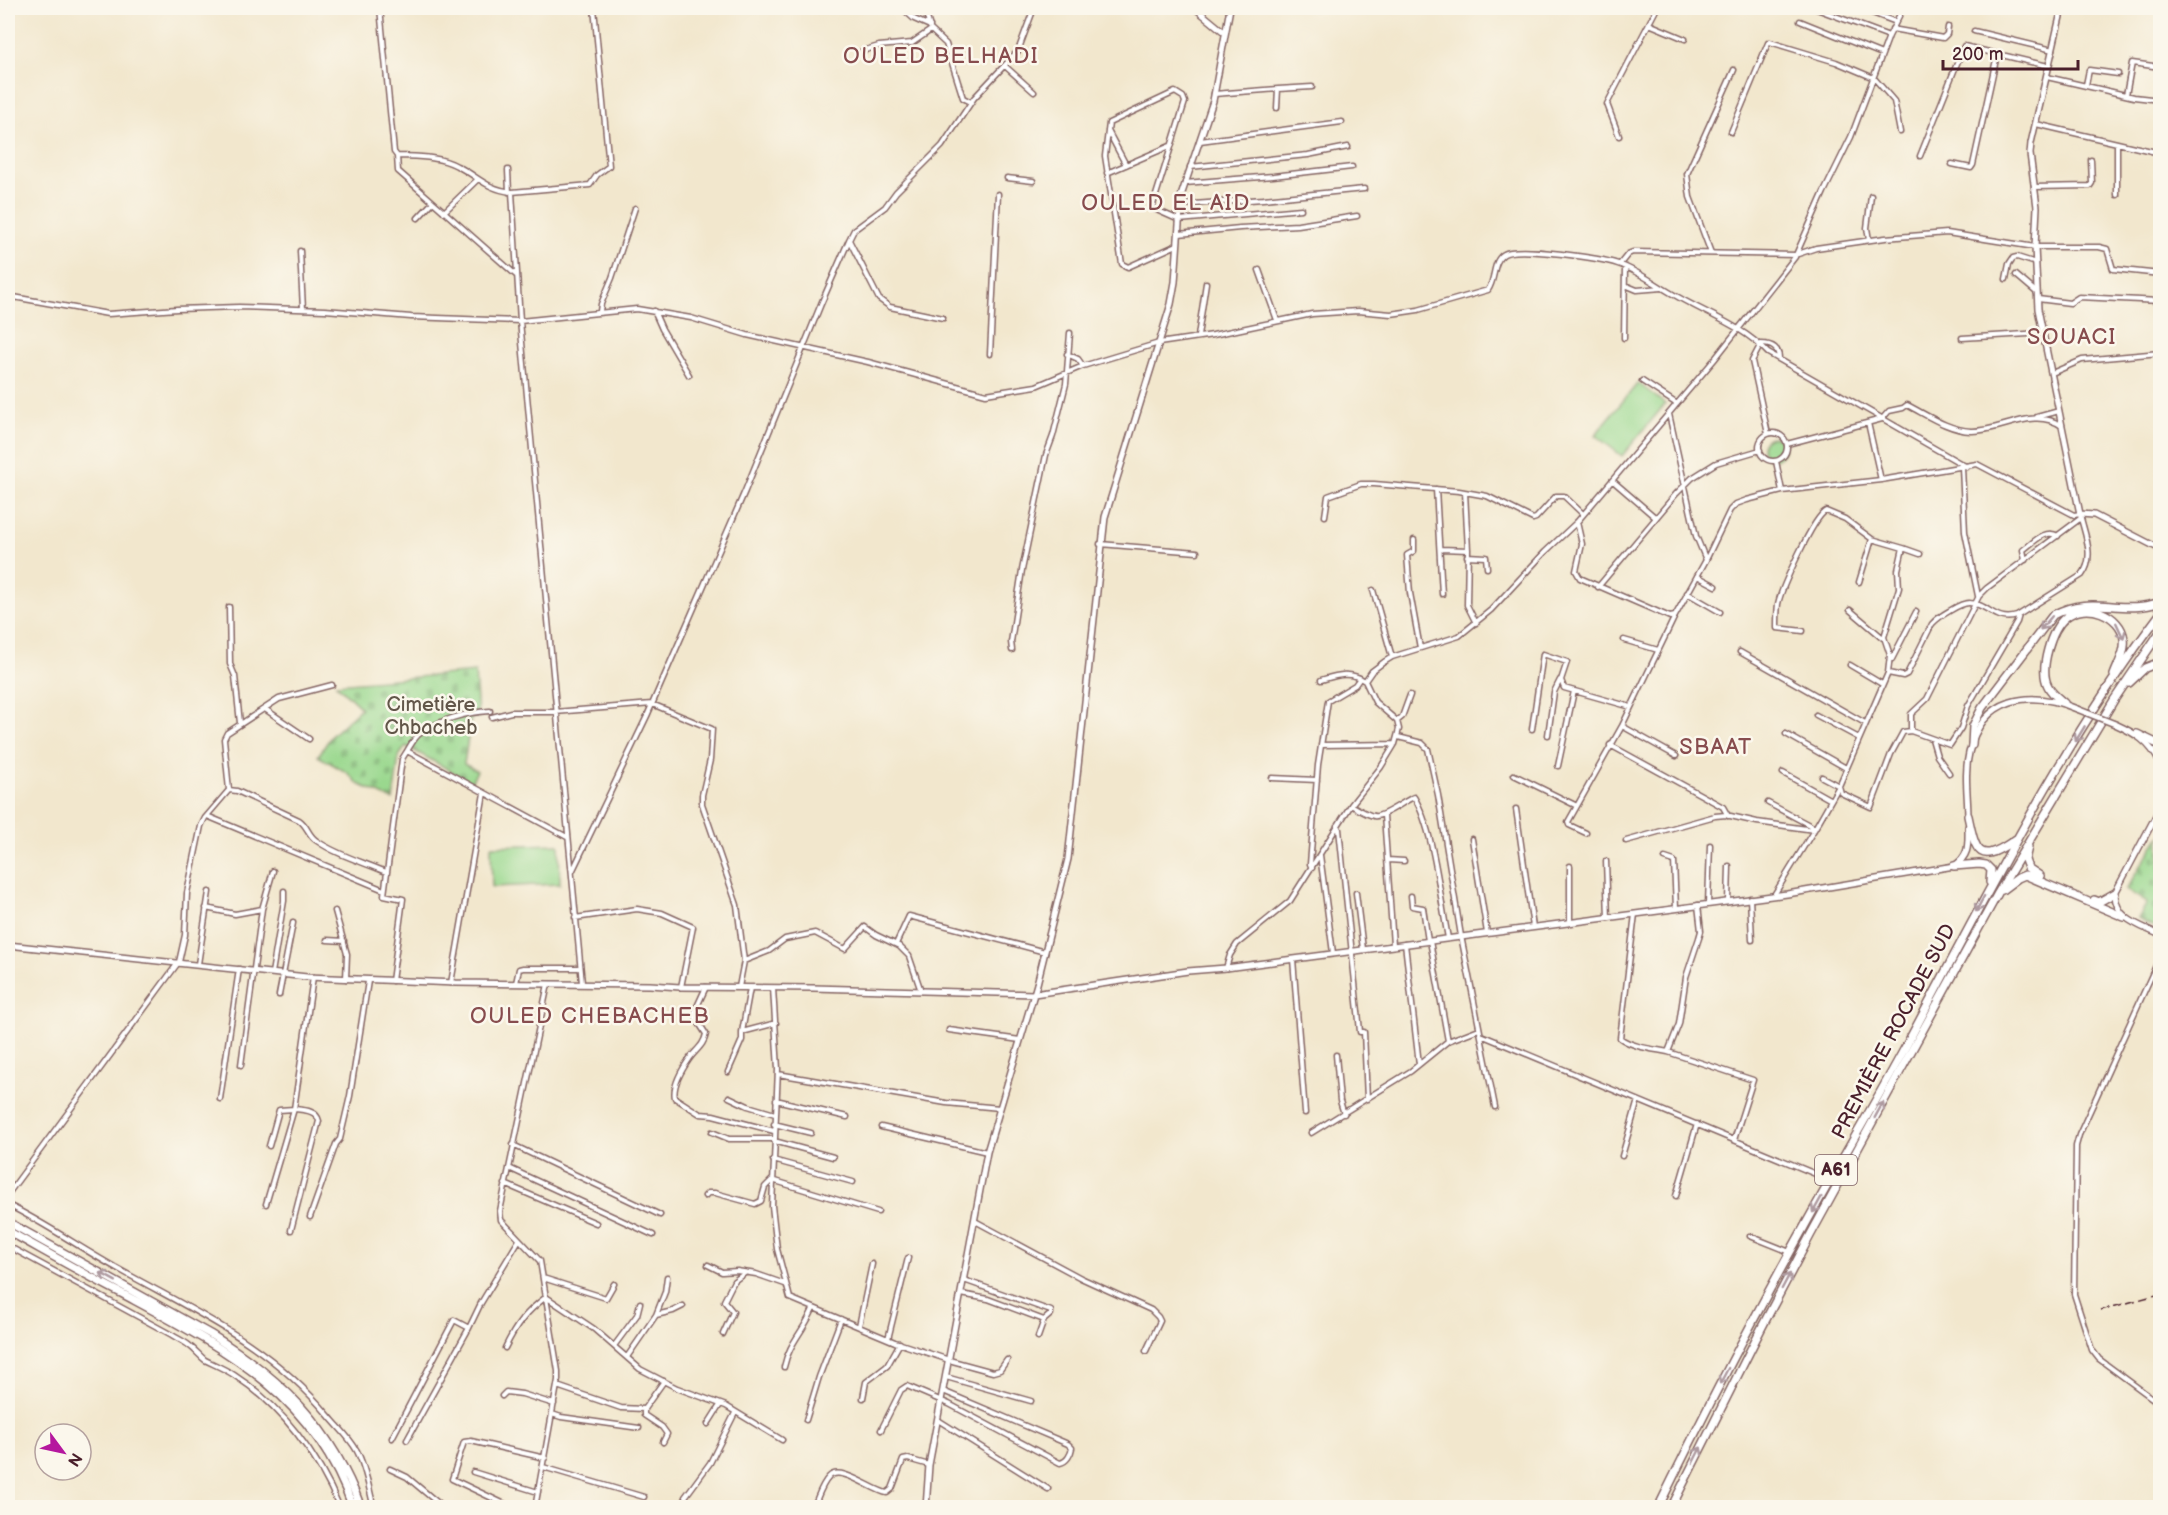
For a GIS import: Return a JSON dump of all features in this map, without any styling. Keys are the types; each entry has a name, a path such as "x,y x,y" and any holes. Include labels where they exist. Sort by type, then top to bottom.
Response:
{"highway":[{"path":"1972,745 1973,726 1982,708 2054,615 2065,608 2079,604 2134,608 2160,602"},
{"path":"2064,703 2048,686 2045,669 2055,632 2067,616 2076,611 2098,611 2107,615 2121,628 2124,650 2111,685"},
{"name":"PREMIÈRE ROCADE SUD","path":"1658,1508 1790,1252 1906,1046 1990,887 2080,733 2160,614"},
{"name":"PREMIÈRE ROCADE SUD","path":"1671,1508 1811,1234 1998,893 2114,700 2160,632"},
{"path":"2114,700 2138,673 2160,662"},
{"path":"2137,734 2160,745"},
{"path":"1968,816 1976,846 1983,853 1998,851 2020,836"},
{"path":"2029,842 2025,860 2033,873 2099,902 2115,893"},
{"path":"1954,866 1986,865 1991,870 1990,887"},
{"path":"1998,893 2025,875 2124,918"},
{"path":"8,1222 210,1334 269,1374 297,1401 320,1429 339,1458 361,1508"},
{"path":"8,1231 186,1328 229,1353 254,1371 279,1392 315,1434 338,1471 352,1508"}],"main road":[{"path":"1195,8 1224,32"},
{"path":"926,1508 929,1465 987,1152 1034,994 1069,854 1101,544 1107,510 1174,288 1179,205 1184,183 1214,94 1230,8"},
{"path":"2062,8 2030,154 2037,207 2035,247 2037,296 2043,333 2080,516 2094,515 2160,549"},
{"path":"8,945 368,981 582,983 1034,994 1188,971 1226,968 1728,902 1954,866 1964,859 1968,850 1967,765 1972,745 1984,722 1996,710 2024,698 2064,703 2137,734 2145,741 2160,763"},
{"path":"2160,808 2115,893 2115,903 2124,918 2160,935"}],"street":[{"path":"380,8 394,152 397,156 398,171 516,275"},
{"path":"397,156 438,159 457,166 489,187 511,192 590,184 609,166 594,8"},
{"path":"902,8 914,19 931,28 946,44 963,98 971,102"},
{"path":"924,8 931,28"},
{"path":"571,874 652,704 745,491 820,304 854,230 885,207 896,192 942,146 971,102 1018,51 1034,8"},
{"path":"1619,136 1607,104 1656,8"},
{"path":"1814,8 1889,36"},
{"path":"1859,8 1896,22"},
{"path":"1365,681 1374,668 1392,657 1459,636 1491,610 1545,552 1577,522 1714,360 1795,256 1851,137 1889,36 1903,8"},
{"path":"1800,21 1882,54"},
{"path":"1649,24 1684,39"},
{"path":"1893,29 1943,38 1947,34 1948,27"},
{"path":"862,51 879,46 912,43 931,28"},
{"path":"1974,31 2053,50"},
{"path":"1731,132 1768,43 1773,42 1836,62 1874,78 1894,101 1900,132"},
{"path":"1920,156 1964,46 2049,66"},
{"path":"1952,164 1971,168 1973,165 1997,55"},
{"path":"2126,95 2132,63 2160,67"},
{"path":"1005,66 1035,92"},
{"path":"1711,253 1690,197 1687,174 1734,70"},
{"path":"2086,85 2089,70 2118,74"},
{"path":"2047,76 2126,95 2160,100"},
{"path":"1214,94 1312,87"},
{"path":"1277,108 1278,89"},
{"path":"1177,245 1128,267 1122,264 1105,156 1109,123 1175,92 1183,97 1185,102 1152,208 1179,220 1301,209"},
{"path":"1200,141 1342,122"},
{"path":"2036,124 2160,153"},
{"path":"1108,130 1126,165"},
{"path":"2117,143 2117,195"},
{"path":"1107,173 1170,146"},
{"path":"1190,167 1308,155 1348,147"},
{"path":"2034,187 2090,186 2092,183 2091,160"},
{"path":"1184,183 1352,167"},
{"path":"508,170 555,712 582,983"},
{"path":"1007,178 1033,181"},
{"path":"444,212 478,179"},
{"path":"1179,205 1365,189"},
{"path":"990,354 998,194"},
{"path":"1869,240 1867,228 1871,196"},
{"path":"418,218 433,202"},
{"path":"600,311 635,208"},
{"path":"1178,234 1298,225 1357,216"},
{"path":"1620,264 1628,254 1633,252 1795,256 1816,248 1869,240 1947,233 2035,247 2107,249 2113,269 2160,274"},
{"path":"849,240 879,299 890,307 943,318"},
{"path":"300,251 303,309"},
{"path":"8,296 108,314 239,307 520,321 600,311 638,309 691,318 747,335 876,364 986,394 1036,386 1083,366 1159,343 1277,320 1332,312 1358,311 1391,314 1418,310 1488,290 1495,277 1496,264 1500,256 1507,252 1576,255 1620,264 1738,328 1761,344 1768,353 1963,466"},
{"path":"2006,279 2009,264 2013,258 2018,257 2036,263"},
{"path":"1624,338 1625,267"},
{"path":"1259,270 1277,320"},
{"path":"2016,275 2037,296 2070,303 2079,297 2160,301"},
{"path":"1198,336 1206,283"},
{"path":"1625,284 1637,290 1662,288"},
{"path":"654,311 689,375"},
{"path":"1012,650 1011,642 1022,570 1046,455 1053,436 1065,384 1070,333"},
{"path":"1962,338 2043,333"},
{"path":"1761,344 1776,348 1779,359"},
{"path":"1761,344 1752,361 1768,434"},
{"path":"2052,373 2082,360 2160,353"},
{"path":"1067,354 1078,359 1083,366"},
{"path":"1642,381 1677,404"},
{"path":"1786,444 1882,419 1889,411 1907,405 1944,423 1968,431 1989,429 2060,411"},
{"path":"1669,413 1696,536 1706,560"},
{"path":"2034,418 2054,422 2064,428"},
{"path":"1868,423 1881,480"},
{"path":"1768,434 1778,434 1786,444 1785,455 1776,461 1768,461 1760,450 1761,440 1768,434"},
{"path":"1598,587 1686,484 1716,463 1760,450"},
{"path":"1776,461 1782,491"},
{"path":"1586,833 1568,823 1622,726 1727,515 1736,504 1782,491 1881,480 1977,464 2058,508 2080,516"},
{"path":"1963,466 1965,532 1978,596"},
{"path":"1613,481 1656,518"},
{"path":"1325,516 1328,496 1361,484 1436,489 1487,496 1533,519 1556,496 1560,495 1564,496 1582,514"},
{"path":"1436,489 1442,594"},
{"path":"1465,492 1468,550 1467,605 1476,623"},
{"path":"1803,631 1777,628 1778,604 1804,544 1820,514 1826,511 1838,515 1872,539 1920,554"},
{"path":"1911,731 1911,714 1927,699 1978,596 2058,536 2080,516"},
{"path":"1888,673 1903,676 1907,674 1929,629 1937,618 1963,604 1974,604 2001,618 2008,619 2019,615 2082,575 2088,567 2090,558 2080,516"},
{"path":"1577,522 1582,544 1576,572 1580,578 1670,617 1675,616"},
{"path":"2025,560 2023,550 2046,533 2054,533 2058,536"},
{"path":"1859,582 1872,539"},
{"path":"1414,540 1414,551 1407,554 1407,559 1410,593 1420,648"},
{"path":"1101,544 1197,552"},
{"path":"1884,639 1899,588 1898,570 1903,548"},
{"path":"1440,549 1468,550"},
{"path":"1467,556 1486,557 1487,568"},
{"path":"1697,576 1716,586"},
{"path":"1373,590 1392,657"},
{"path":"1687,593 1720,612"},
{"path":"229,607 230,664 235,676 240,723"},
{"path":"1774,895 1839,786 1888,673 1890,655 1884,639 1850,610"},
{"path":"1890,663 1916,612"},
{"path":"1822,777 1839,786 1841,793 1871,807 1891,754 1904,732 1911,731 1950,745 1953,743 1968,706 2019,615"},
{"path":"1624,640 1658,650"},
{"path":"1740,652 1865,723"},
{"path":"1532,729 1543,654 1567,662 1554,692 1548,735"},
{"path":"1850,665 1882,684"},
{"path":"1226,968 1230,955 1237,945 1284,908 1337,826 1381,767 1398,737 1397,721 1375,702 1365,681 1351,675 1340,674 1321,680"},
{"path":"1311,868 1317,780 1328,701 1355,685 1360,678"},
{"path":"1561,680 1564,688 1631,707"},
{"path":"8,1194 179,962 186,935 187,893 201,826 229,790 224,739 227,733 279,699 332,685"},
{"path":"1558,766 1574,691"},
{"path":"1397,721 1402,717 1410,695"},
{"path":"492,717 511,712 555,712 652,704 712,729 711,752 702,804 737,905 744,961 739,987"},
{"path":"265,709 309,739"},
{"path":"392,981 403,899 384,895 384,890 402,759 418,735 441,723 480,710 490,711"},
{"path":"1816,715 1859,738"},
{"path":"1622,726 1676,756"},
{"path":"1786,734 1846,768"},
{"path":"1398,737 1422,743 1428,749 1438,795 1461,936 1495,1107"},
{"path":"1932,739 1937,756 1949,773"},
{"path":"1321,745 1395,744"},
{"path":"1610,745 1723,807 1728,816"},
{"path":"407,751 568,837"},
{"path":"1783,773 1831,800"},
{"path":"1514,775 1577,806"},
{"path":"1272,778 1317,780"},
{"path":"229,790 237,791 305,824 311,837 327,848 386,872"},
{"path":"451,983 484,794"},
{"path":"1352,805 1373,816 1385,814 1401,802 1414,797 1422,811 1448,938"},
{"path":"1768,803 1815,829"},
{"path":"1516,809 1533,927"},
{"path":"1385,814 1393,945"},
{"path":"207,816 384,890"},
{"path":"1626,841 1715,816 1815,829"},
{"path":"1337,826 1344,871 1350,951 1360,1032 1364,1032 1367,1098"},
{"path":"1472,839 1487,933"},
{"path":"1708,904 1710,845"},
{"path":"1320,854 1333,953"},
{"path":"1665,858 1674,861 1676,908"},
{"path":"1388,861 1404,861"},
{"path":"1606,861 1608,918"},
{"path":"1569,922 1570,866"},
{"path":"1728,902 1729,866"},
{"path":"241,1065 262,909 273,871"},
{"path":"272,973 284,891"},
{"path":"198,964 209,892"},
{"path":"1356,893 1363,949"},
{"path":"1411,896 1412,906 1423,908 1448,1041"},
{"path":"1750,898 1752,940"},
{"path":"1668,1052 1679,1024 1686,977 1701,931 1698,906"},
{"path":"207,908 235,914 262,909"},
{"path":"575,918 637,909 662,913 693,927 681,987"},
{"path":"335,911 347,954 346,979"},
{"path":"1635,914 1620,1038 1753,1080 1734,1140"},
{"path":"896,944 909,916 1045,952"},
{"path":"279,995 293,923"},
{"path":"744,961 769,951 785,939 815,933 845,949 865,927 896,944 909,956 921,991"},
{"path":"327,940 344,941"},
{"path":"1405,944 1419,1065"},
{"path":"2160,957 2077,1141 2073,1285 2077,1307 2092,1350 2099,1359 2160,1404"},
{"path":"1293,958 1305,1113"},
{"path":"516,984 519,969 580,968"},
{"path":"220,1099 239,969"},
{"path":"267,1204 294,1108 313,977"},
{"path":"310,1217 336,1144 340,1139 350,1096 368,981"},
{"path":"536,1508 558,1371 540,1262 501,1220 500,1211 548,984"},
{"path":"706,987 695,1011 695,1017 706,1034 705,1041 689,1058 678,1080 674,1092 675,1098 700,1114 713,1115 774,1131"},
{"path":"728,1072 742,1040 750,987"},
{"path":"773,988 777,1023 778,1074 772,1160 774,1233 790,1298 888,1339 949,1360 993,1372 1000,1370 1007,1360"},
{"path":"742,1032 777,1023"},
{"path":"1311,1133 1419,1065 1448,1041 1479,1029"},
{"path":"949,1030 1020,1040"},
{"path":"1480,1035 1830,1180"},
{"path":"1336,1055 1340,1101 1344,1114"},
{"path":"778,1074 946,1103 1000,1108"},
{"path":"729,1097 748,1106 775,1114"},
{"path":"776,1100 847,1117"},
{"path":"1622,1156 1638,1100"},
{"path":"269,1146 279,1110 294,1108 317,1115 319,1121 291,1230"},
{"path":"774,1124 811,1133"},
{"path":"1676,1196 1697,1124"},
{"path":"881,1127 987,1152"},
{"path":"712,1132 729,1138 774,1140 833,1157"},
{"path":"513,1145 660,1215"},
{"path":"772,1160 853,1182"},
{"path":"509,1168 653,1235"},
{"path":"705,1197 710,1192 755,1204 761,1201 765,1187 772,1180"},
{"path":"772,1180 878,1212"},
{"path":"505,1184 596,1223"},
{"path":"8,1205 225,1326 278,1364 310,1395 354,1445 361,1460 374,1508"},
{"path":"975,1221 1081,1278 1151,1310 1160,1321 1146,1351"},
{"path":"1750,1236 1790,1252"},
{"path":"407,1440 481,1303 519,1240"},
{"path":"8,1246 172,1335 192,1347 206,1360 235,1375 261,1395 299,1436 313,1455 333,1490 340,1508"},
{"path":"888,1339 908,1258"},
{"path":"859,1326 872,1264"},
{"path":"708,1265 722,1272 756,1274 785,1285"},
{"path":"723,1334 734,1312 724,1301 734,1281 745,1272"},
{"path":"627,1357 656,1314 665,1292 667,1276"},
{"path":"543,1278 606,1298 614,1284"},
{"path":"964,1280 1051,1311 1052,1314 1044,1320 1038,1336"},
{"path":"961,1294 988,1299 1044,1320"},
{"path":"546,1297 594,1329 640,1369 726,1406 782,1440"},
{"path":"505,1348 513,1330 529,1310 546,1297"},
{"path":"614,1346 637,1315 640,1303"},
{"path":"656,1314 673,1311 682,1306"},
{"path":"784,1368 790,1347 807,1324 813,1309"},
{"path":"807,1420 819,1377 841,1319"},
{"path":"392,1438 454,1320 469,1328"},
{"path":"863,1398 866,1382 887,1366 900,1343"},
{"path":"946,1377 1031,1401"},
{"path":"663,1442 667,1434 662,1427 644,1414 644,1409 664,1381"},
{"path":"557,1386 621,1408 644,1409"},
{"path":"881,1430 901,1390 907,1386 941,1401 1060,1463 1071,1454 1072,1448 1068,1444 962,1397 943,1391"},
{"path":"502,1396 506,1392 514,1393 554,1404"},
{"path":"708,1424 720,1405"},
{"path":"685,1497 710,1463 735,1413"},
{"path":"552,1414 639,1428"},
{"path":"938,1420 1048,1489"},
{"path":"513,1508 452,1479 464,1442 471,1441 545,1458"},
{"path":"813,1508 831,1474 846,1475 887,1494 892,1489 903,1460 908,1459 929,1465"},
{"path":"543,1467 644,1497"},
{"path":"390,1469 407,1478 444,1508"},
{"path":"473,1472 538,1492"}],"green space":[{"path":"1638,383 1665,404 1622,456 1595,435"},
{"path":"1769,437 1777,437 1784,444 1784,452 1777,459 1769,459 1762,452 1762,444"},
{"name":"Cimetière Chbacheb","path":"475,672 478,717 471,718 464,764 477,771 471,782 406,746 399,756 393,800 358,784 348,773 318,756 332,735 361,708 336,684"},
{"path":"2160,836 2160,930 2138,919 2147,903 2126,889"},
{"path":"559,844 560,884 492,887 491,846"}],"railway":[{"path":"2101,1310 2160,1294"}],"district":[{"name":"OULED BELHADI","path":"941,55"},
{"name":"OULED EL AID","path":"1166,202"},
{"name":"SOUACI","path":"2072,336"},
{"name":"SBAAT","path":"1716,746"},
{"name":"OULED CHEBACHEB","path":"590,1015"}]}
